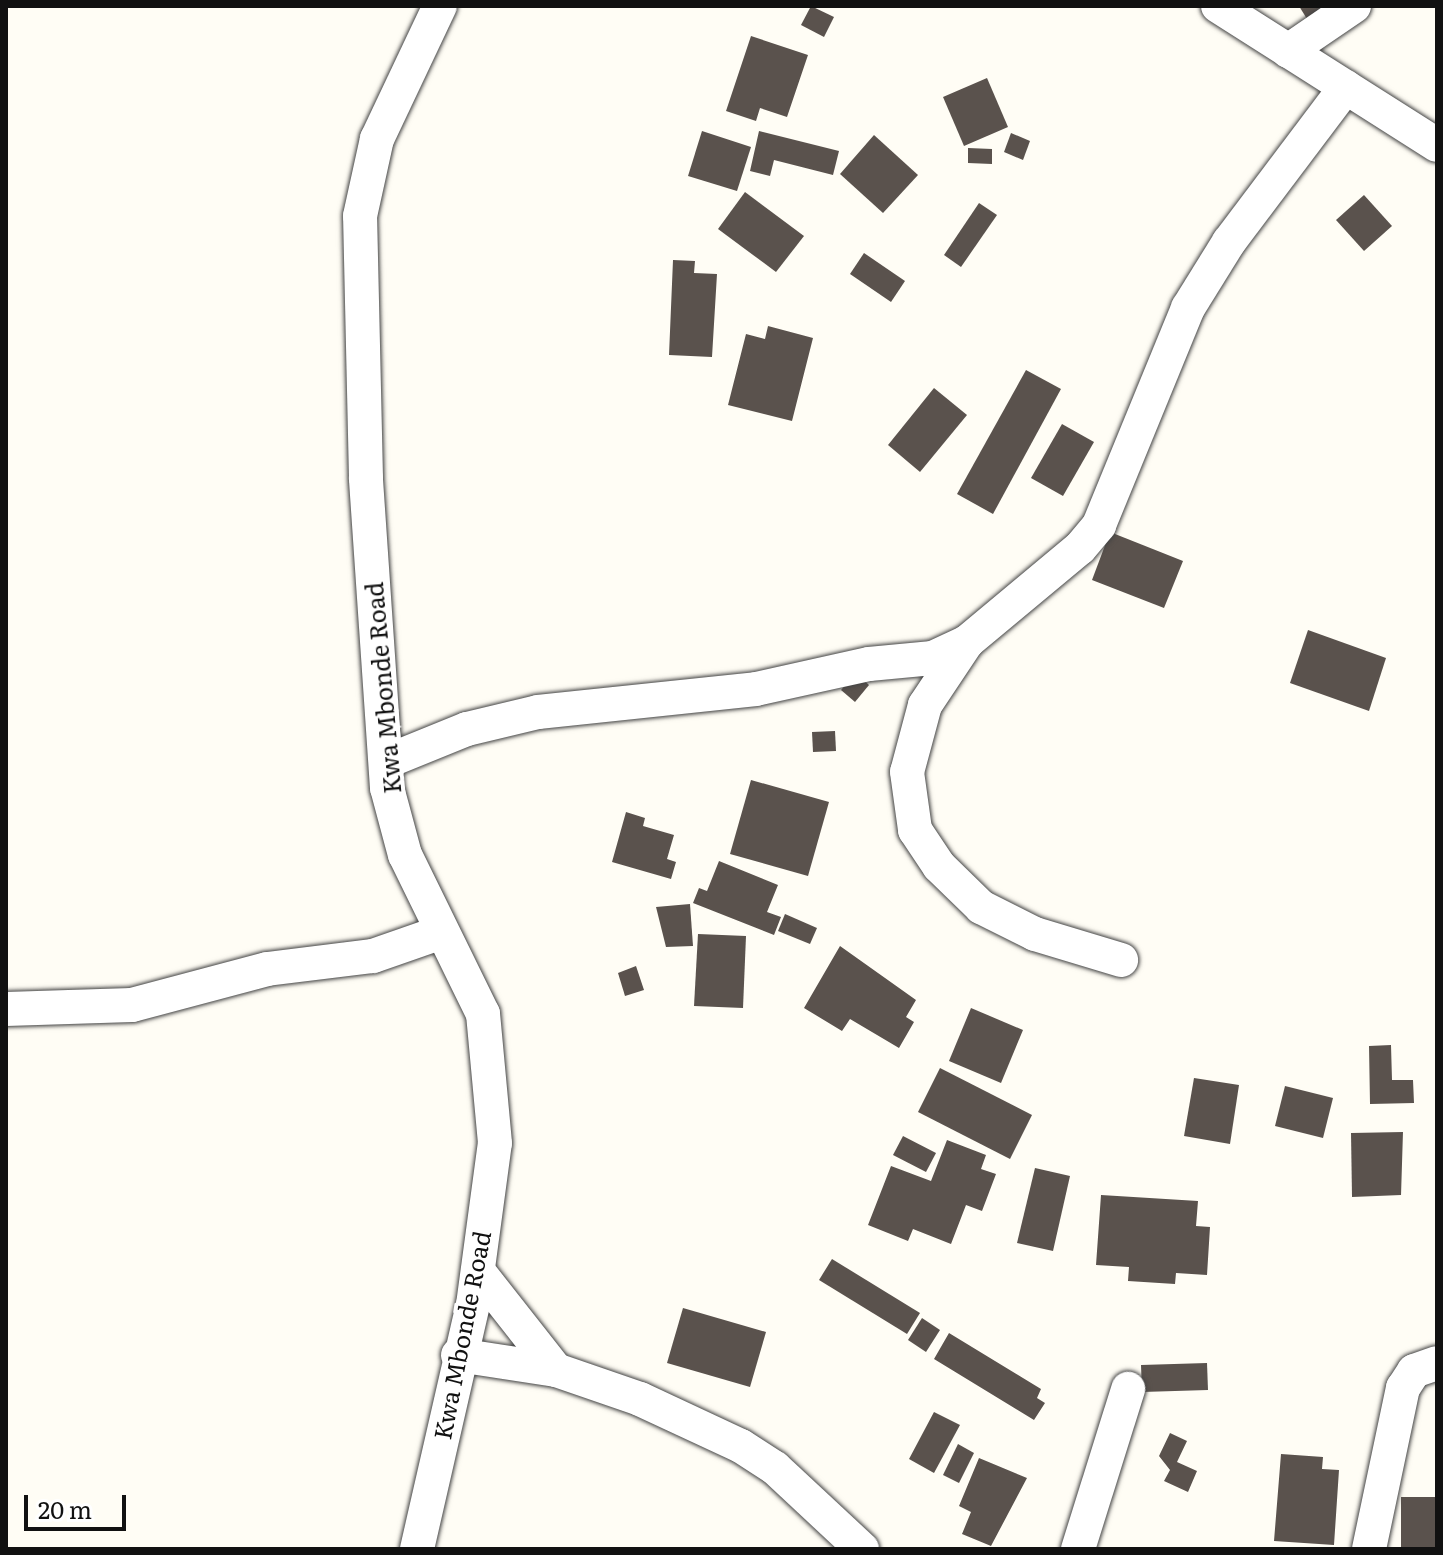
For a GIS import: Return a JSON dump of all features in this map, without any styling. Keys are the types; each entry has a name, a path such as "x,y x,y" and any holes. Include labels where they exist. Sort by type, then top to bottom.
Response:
{"street":[{"name":"Kwa Mbonde Road","path":"417,1549 478,1271 495,1143 486,1030 478,998 439,933 405,855 387,788 388,761 366,478 360,216 377,139 440,6"},
{"path":"1218,6 1437,145"},
{"path":"1288,51 1354,6"},
{"path":"388,761 467,729 538,712 756,689 869,664 933,658 967,642 1080,548 1099,525 1188,308 1229,242 1346,87"},
{"path":"967,642 925,705 907,772 915,830 939,866 981,907 1035,934 1121,960"},
{"path":"6,1009 132,1005 267,969 373,956 439,933"},
{"path":"478,1271 556,1370"},
{"path":"458,1355 556,1370 640,1399 759,1456 862,1549"},
{"path":"1369,1549 1403,1388 1414,1371 1437,1363"},
{"path":"1078,1549 1128,1389"}],"building":[{"path":"811,6 834,17 824,37 801,25"},
{"path":"1299,6 1329,6 1307,19"},
{"path":"751,36 808,55 787,117 760,108 756,121 726,111"},
{"path":"987,78 1008,127 964,146 943,97"},
{"path":"702,131 751,147 737,191 688,176"},
{"path":"759,131 839,151 833,175 774,160 770,176 750,171"},
{"path":"1011,133 1030,141 1023,160 1004,152"},
{"path":"874,135 918,175 883,213 840,174"},
{"path":"968,148 992,149 992,164 968,163"},
{"path":"745,192 804,236 776,272 718,229"},
{"path":"1364,195 1392,226 1364,251 1336,220"},
{"path":"979,203 997,215 961,267 944,255"},
{"path":"864,253 905,281 891,302 850,274"},
{"path":"673,260 695,261 694,273 717,274 712,357 669,355"},
{"path":"768,326 813,338 792,421 728,405 746,334 765,339"},
{"path":"1026,370 1061,389 993,514 957,494"},
{"path":"934,388 967,415 920,472 888,445"},
{"path":"1062,424 1094,442 1063,496 1031,478"},
{"path":"1110,532 1183,561 1164,608 1092,580"},
{"path":"1308,630 1386,658 1369,711 1290,683"},
{"path":"856,673 869,685 855,702 841,690"},
{"path":"835,731 836,751 813,752 812,732"},
{"path":"751,780 829,802 808,876 730,854"},
{"path":"626,812 645,818 643,826 674,835 667,859 676,862 671,879 612,862"},
{"path":"719,861 778,885 767,912 781,917 774,935 693,903 699,888 707,891"},
{"path":"690,904 693,946 666,947 656,907"},
{"path":"785,914 817,928 810,944 778,931"},
{"path":"698,934 746,936 743,1008 694,1006"},
{"path":"840,946 916,1000 906,1017 914,1022 899,1048 850,1019 842,1031 804,1008"},
{"path":"636,966 644,990 625,996 618,973"},
{"path":"971,1008 1023,1030 1001,1083 949,1061"},
{"path":"1391,1045 1392,1080 1413,1080 1414,1103 1370,1104 1369,1046"},
{"path":"940,1068 1032,1115 1010,1159 918,1112"},
{"path":"1194,1078 1239,1085 1230,1144 1184,1136"},
{"path":"1285,1086 1333,1098 1323,1138 1275,1126"},
{"path":"1403,1132 1401,1195 1352,1197 1351,1133"},
{"path":"903,1136 936,1153 926,1172 893,1155"},
{"path":"947,1140 986,1155 981,1169 996,1174 982,1211 966,1205 951,1244 913,1229 908,1241 868,1225 891,1166 931,1181"},
{"path":"1035,1168 1070,1176 1053,1251 1017,1243"},
{"path":"1101,1195 1198,1201 1196,1226 1210,1227 1207,1275 1176,1273 1175,1284 1128,1281 1129,1267 1096,1265"},
{"path":"832,1259 920,1313 907,1334 819,1280"},
{"path":"683,1308 766,1332 750,1387 667,1363"},
{"path":"922,1318 940,1330 926,1352 908,1340"},
{"path":"949,1333 1041,1389 1037,1398 1045,1403 1034,1420 934,1359"},
{"path":"1207,1363 1208,1390 1142,1392 1141,1365"},
{"path":"934,1412 960,1425 934,1473 909,1459"},
{"path":"1170,1433 1187,1441 1177,1462 1197,1471 1188,1492 1164,1481 1170,1470 1159,1456"},
{"path":"958,1444 974,1453 959,1483 943,1475"},
{"path":"1281,1454 1323,1457 1322,1469 1339,1470 1334,1545 1274,1541"},
{"path":"979,1458 1027,1478 991,1546 962,1534 971,1512 959,1506"},
{"path":"1401,1497 1437,1497 1437,1549 1401,1549"}]}
